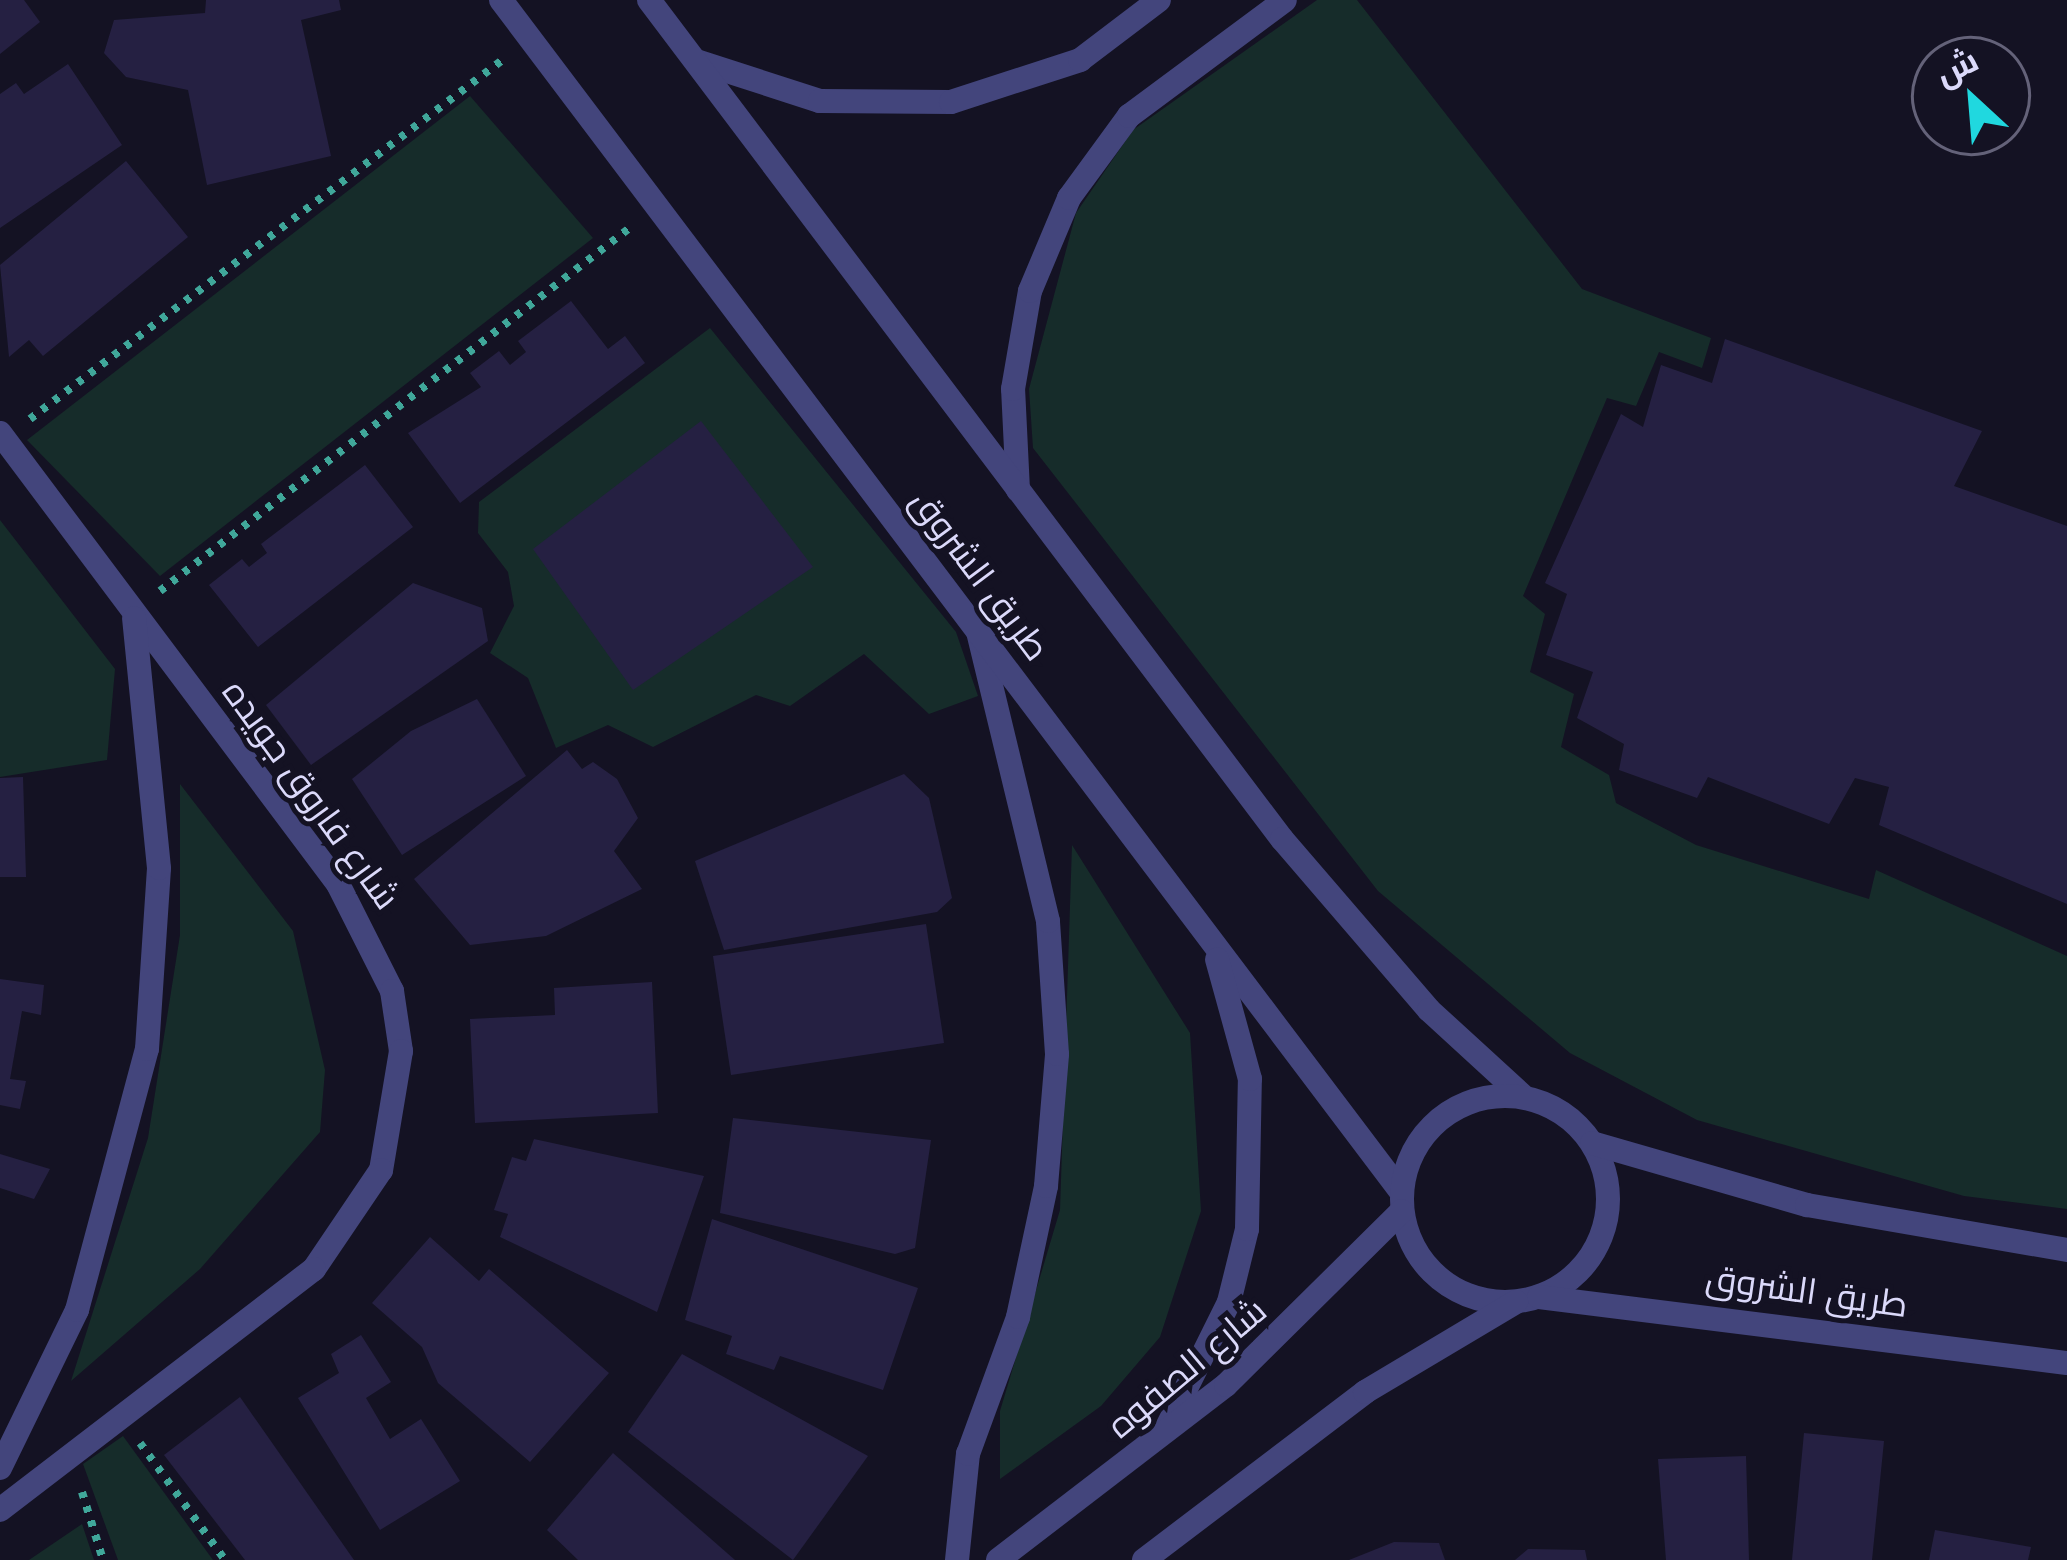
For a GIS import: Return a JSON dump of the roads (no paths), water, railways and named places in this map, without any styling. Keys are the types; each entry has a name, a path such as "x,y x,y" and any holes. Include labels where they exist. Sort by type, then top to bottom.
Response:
{"street":[{"name":"طريق الشروق","path":"501,0 1208,934 1402,1202"},
{"path":"649,0 1311,874 1429,1010 1524,1097 1592,1143 1605,1171 1602,1233 1564,1282 1365,1392 1144,1560"},
{"path":"696,61 820,101 951,102 1080,60 1160,0"},
{"path":"1018,490 1013,389 1026,310 1070,198 1129,116 1285,0"},
{"name":"شارع فاروق جويده","path":"0,1510 314,1270 352,1223 381,1170 401,1051 371,935 2,436"},
{"path":"0,1468 77,1310 146,1049 159,868 133,612"},
{"path":"957,1560 968,1454 1018,1316 1046,1186 1057,1054 1048,921 977,629"},
{"path":"1161,1437 1229,1302 1254,1154 1250,1079 1208,934"},
{"path":"1524,1097 1467,1103 1442,1118 1407,1164 1402,1202 1440,1280 1526,1299"},
{"name":"طريق الشروق","path":"1592,1143 1807,1205 2067,1250"},
{"name":"شارع الصفوه","path":"998,1560 1161,1437 1288,1331 1402,1202"},
{"name":"طريق الشروق","path":"1526,1299 2067,1363"}]}
